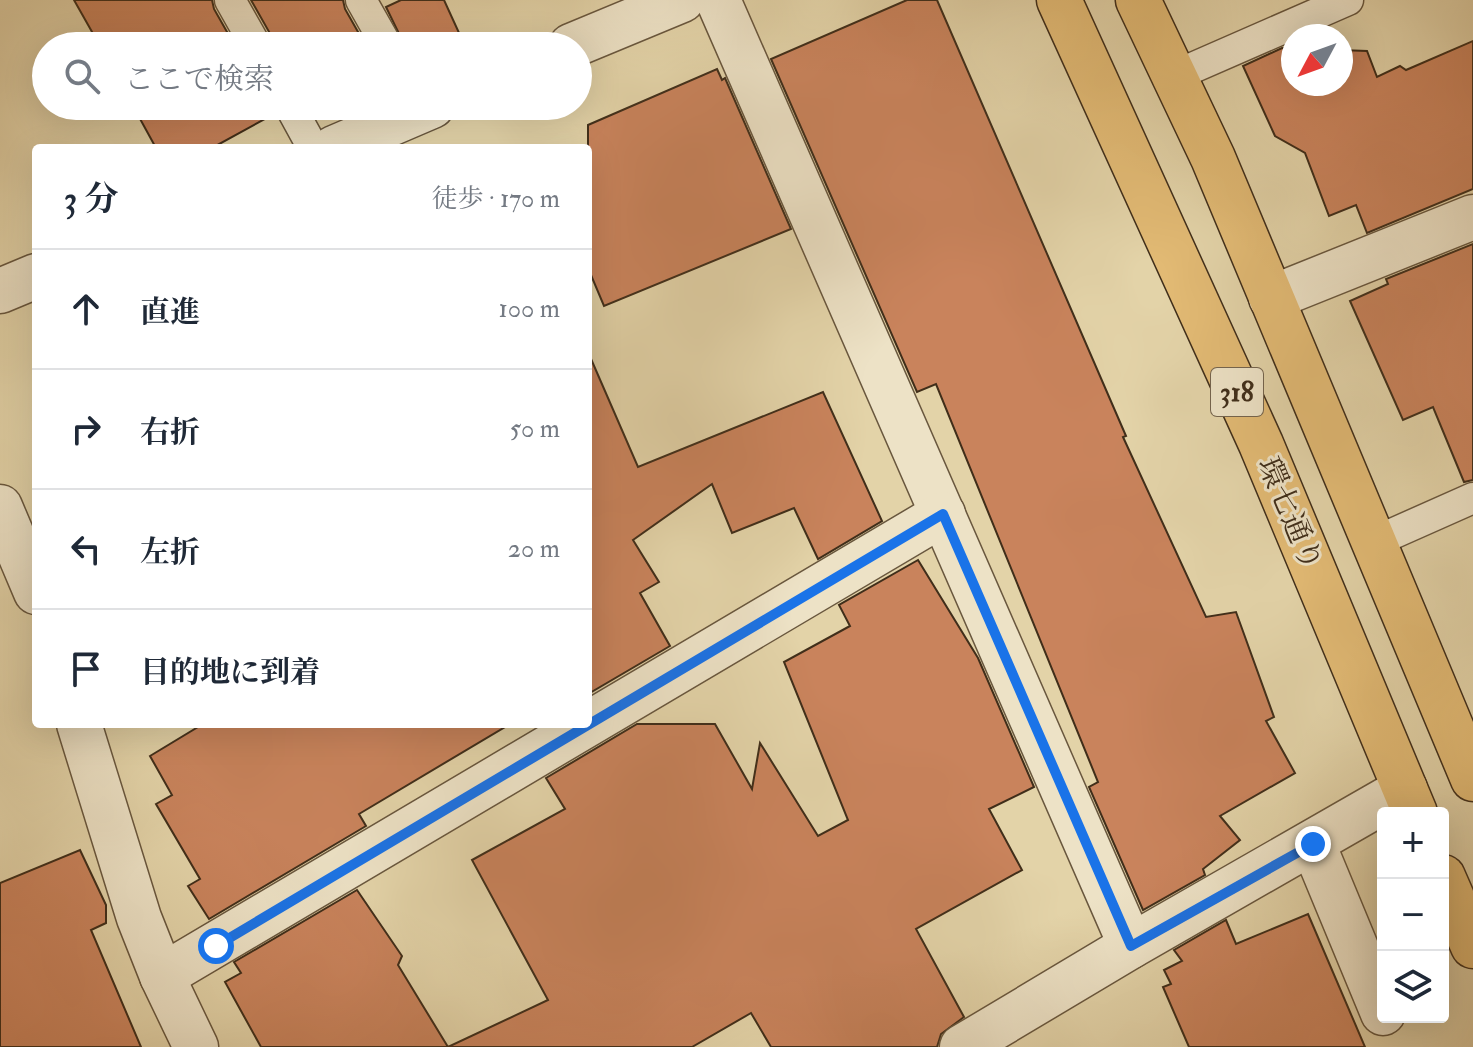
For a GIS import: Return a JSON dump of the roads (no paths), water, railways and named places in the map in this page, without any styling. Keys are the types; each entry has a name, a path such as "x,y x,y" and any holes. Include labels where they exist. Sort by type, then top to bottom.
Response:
{"main road":[{"name":"環七通り","path":"1059,0 1261,444 1410,801"},
{"name":"318","path":"1138,0 1213,158 1469,759"},
{"path":"1444,879 1473,946"}],"street":[{"path":"592,37 682,0"},
{"path":"718,0 1131,946"},
{"path":"343,144 396,120"},
{"path":"1271,298 1473,217"},
{"path":"0,291 32,278"},
{"path":"0,507 32,583"},
{"path":"592,722 943,514"},
{"path":"80,728 139,918 162,976 196,1047"},
{"path":"162,976 581,728"},
{"path":"962,1047 1131,946 1313,844 1410,801"},
{"path":"1313,844 1377,998"},
{"path":"1387,1023 1397,1047"}],"lane":[{"path":"230,0 248,32"},
{"path":"361,0 379,32"},
{"path":"1174,76 1348,0"},
{"path":"298,120 311,144"},
{"path":"1374,542 1473,498"}]}
